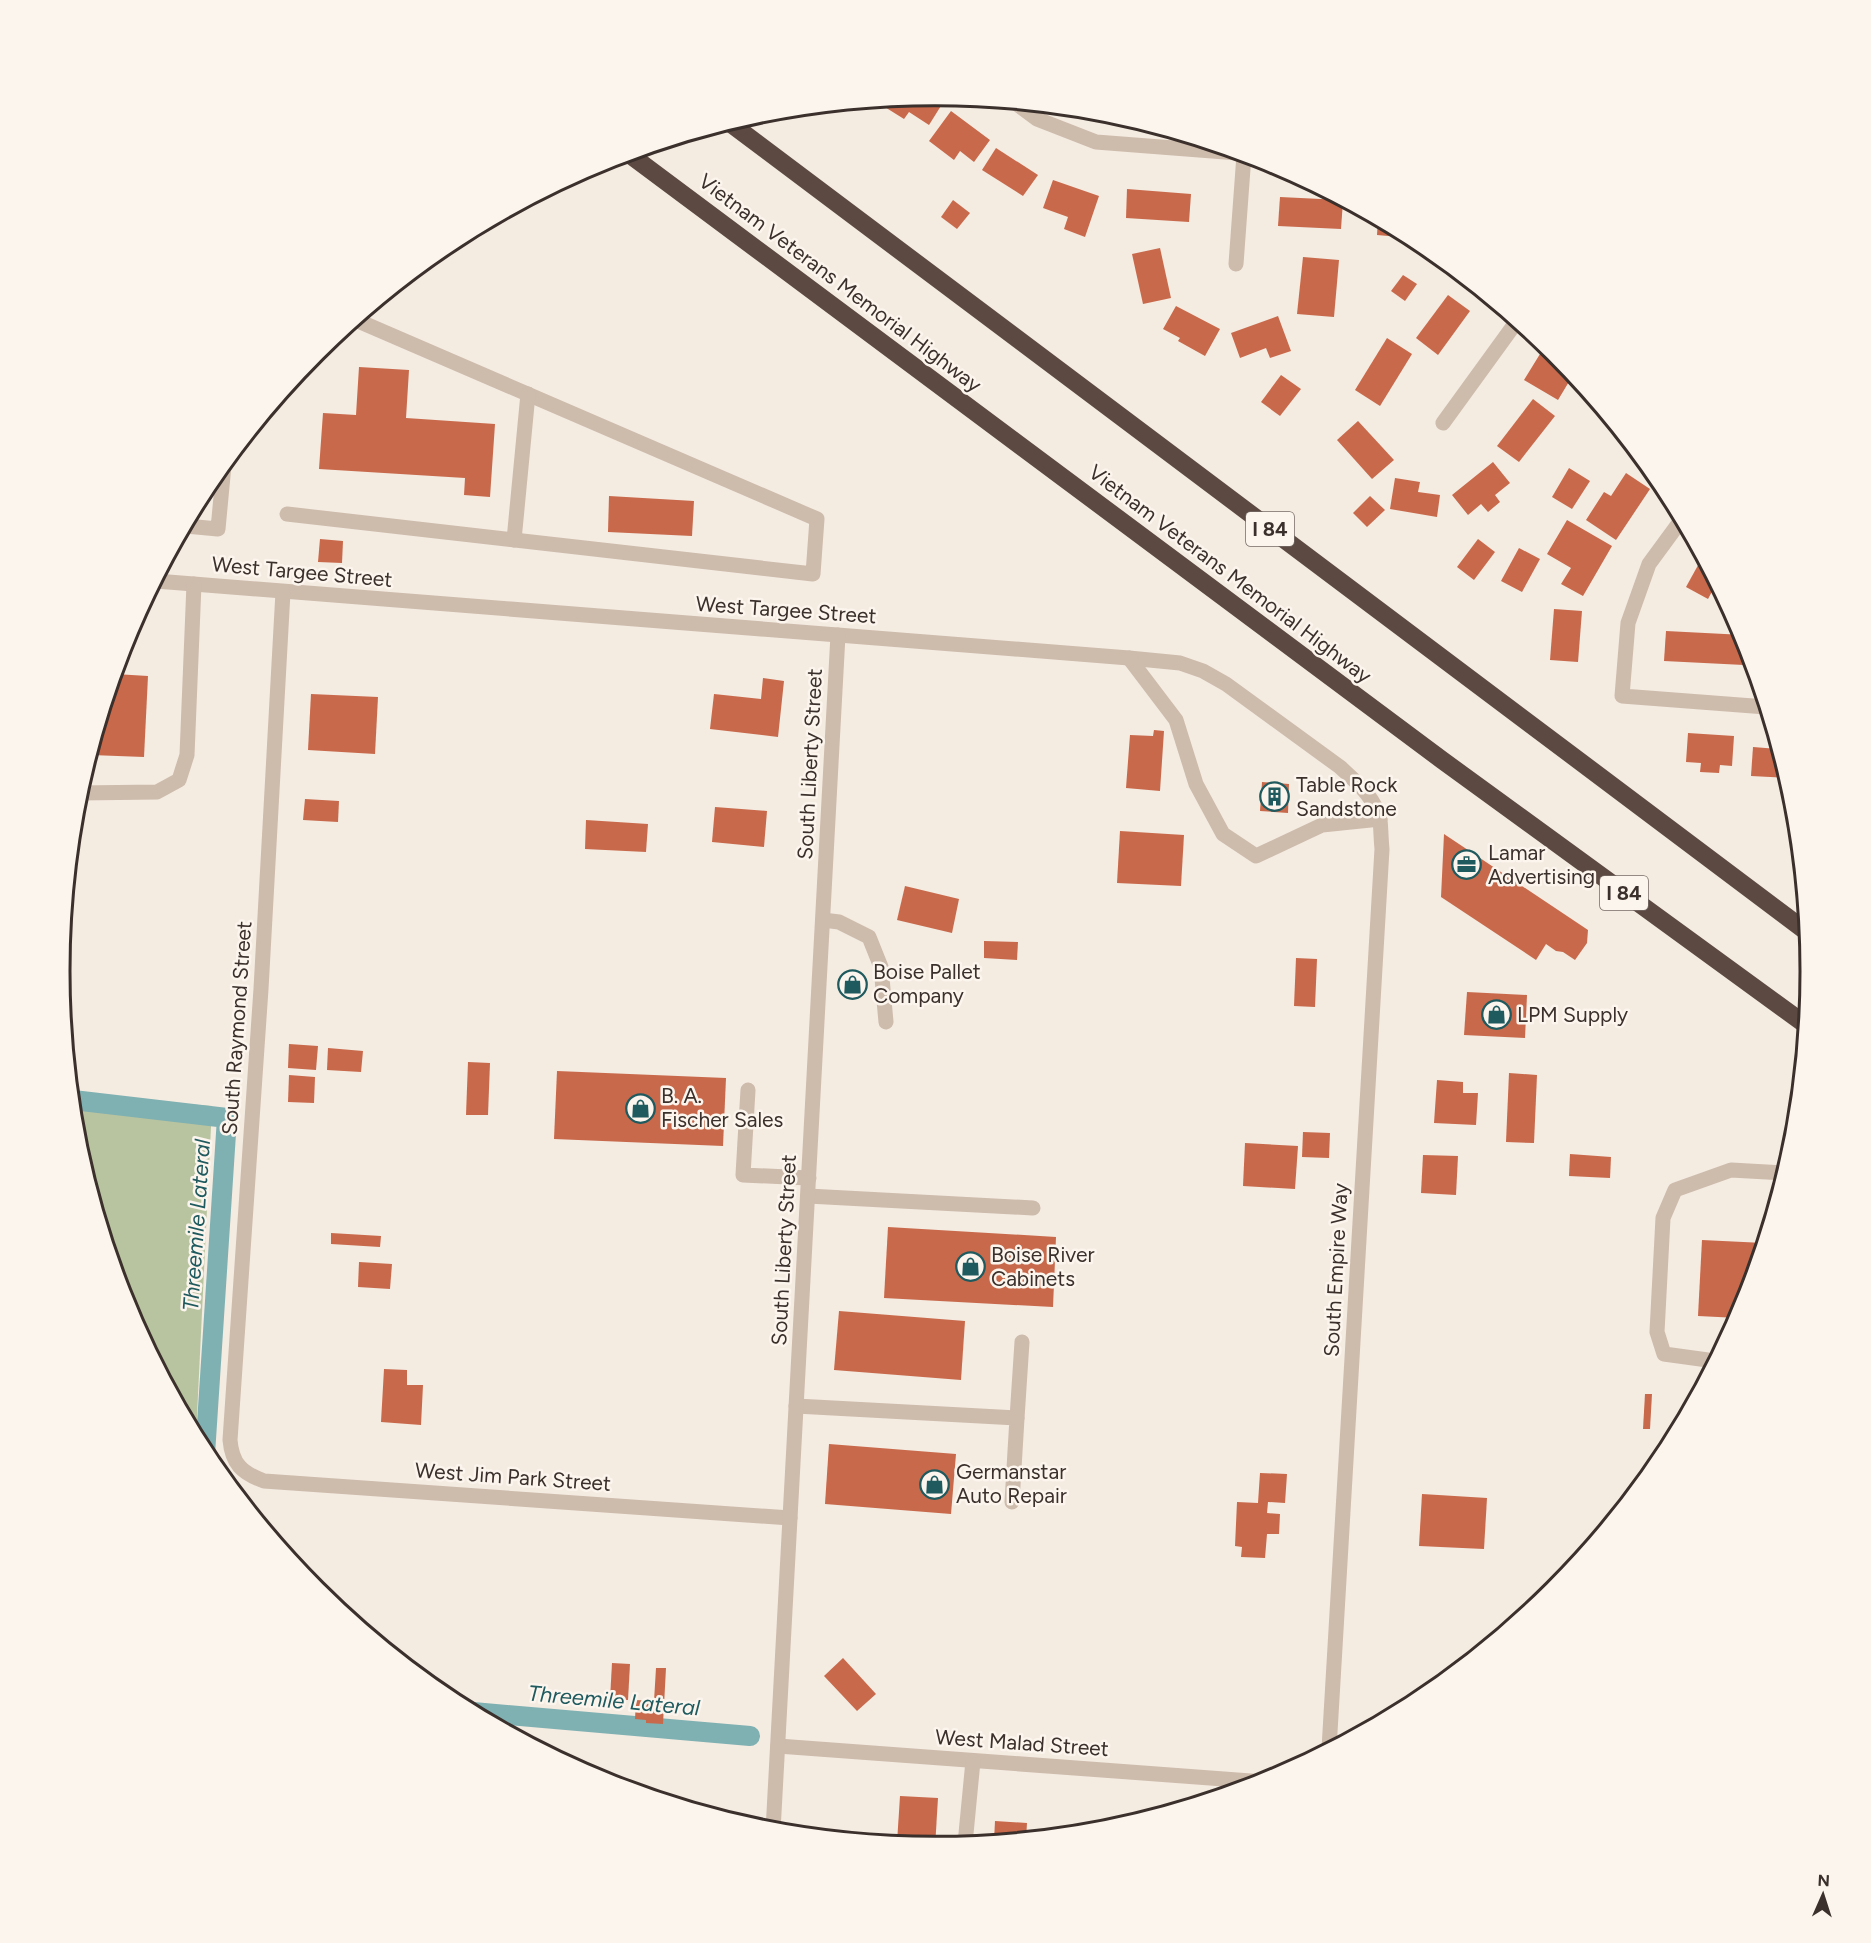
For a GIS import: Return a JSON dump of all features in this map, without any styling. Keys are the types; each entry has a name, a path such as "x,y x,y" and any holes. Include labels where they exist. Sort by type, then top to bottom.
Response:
{"highway":[{"name":"I 84","path":"739,130 1799,926"},
{"name":"Vietnam Veterans Memorial Highway","path":"637,160 1433,753 1799,1020"}],"street":[{"path":"1027,112 1037,119 1096,142 1210,151"},
{"path":"1236,264 1243,163"},
{"path":"287,514 813,574 817,519 363,323"},
{"path":"1443,423 1513,327"},
{"path":"514,540 528,394"},
{"path":"194,527 218,529 222,482"},
{"path":"1677,526 1648,564 1628,623 1622,696 1759,706"},
{"name":"West Targee Street","path":"164,582 1180,663 1203,671 1226,684 1340,767 1370,796"},
{"path":"90,792 158,792 179,780 187,755 194,584"},
{"name":"South Raymond Street","path":"238,1465 231,1452 230,1440 262,977 283,592"},
{"name":"South Liberty Street","path":"774,1821 838,635"},
{"path":"1129,658 1176,720 1196,784 1223,834 1256,856 1322,825 1380,819"},
{"name":"South Empire Way","path":"1329,1741 1382,849 1380,819 1370,796"},
{"path":"822,920 839,922 869,937 881,967 886,1022"},
{"path":"748,1090 743,1175 809,1178"},
{"path":"1708,1359 1664,1354 1657,1332 1663,1218 1675,1190 1731,1170 1776,1173"},
{"path":"808,1196 1033,1208"},
{"path":"1012,1502 1022,1342"},
{"path":"796,1406 1017,1418"},
{"name":"West Jim Park Street","path":"238,1465 249,1475 264,1481 790,1518"},
{"name":"West Malad Street","path":"778,1746 1242,1780"},
{"path":"965,1835 973,1761"}],"green space":[{"path":"80,1096 212,1106 197,1421 160,1354 136,1303 116,1250 87,1140"}],"building":[{"path":"941,106 929,125 909,112 904,119 886,108"},
{"path":"951,111 990,140 974,162 960,151 954,160 929,141"},
{"path":"996,148 1038,175 1023,196 982,170"},
{"path":"1053,180 1099,196 1085,237 1064,229 1068,217 1043,208"},
{"path":"1127,189 1191,194 1189,222 1126,218"},
{"path":"1280,197 1324,199 1342,209 1341,229 1278,226"},
{"path":"953,200 970,213 957,229 941,217"},
{"path":"1377,228 1391,236 1377,235"},
{"path":"1160,248 1171,298 1143,304 1132,254"},
{"path":"1303,257 1339,260 1334,317 1297,314"},
{"path":"1403,275 1417,284 1405,301 1391,291"},
{"path":"1448,295 1470,311 1438,355 1416,338"},
{"path":"1176,306 1220,329 1205,356 1178,341 1180,338 1163,329"},
{"path":"1278,316 1291,351 1270,358 1266,348 1240,358 1231,333"},
{"path":"1387,338 1412,354 1380,406 1355,390"},
{"path":"1540,354 1568,383 1558,400 1524,380"},
{"path":"359,367 409,370 406,418 495,424 490,497 464,495 465,478 319,469 323,413 356,415"},
{"path":"1281,375 1301,389 1280,416 1261,402"},
{"path":"1533,399 1555,416 1519,462 1497,446"},
{"path":"1358,421 1394,460 1372,479 1337,440"},
{"path":"1493,462 1510,483 1495,495 1500,502 1488,512 1481,504 1468,515 1452,495"},
{"path":"1569,468 1590,481 1572,509 1552,497"},
{"path":"1626,473 1650,489 1616,540 1586,520 1604,492 1611,496"},
{"path":"1395,478 1420,482 1418,492 1440,495 1437,517 1390,509"},
{"path":"609,496 694,501 692,536 608,532"},
{"path":"1370,496 1385,510 1367,527 1353,513"},
{"path":"1567,520 1612,546 1583,596 1561,584 1571,568 1547,554"},
{"path":"320,539 343,541 342,563 318,562"},
{"path":"1478,539 1495,552 1474,580 1457,567"},
{"path":"1519,548 1540,559 1522,592 1501,581"},
{"path":"1698,565 1712,591 1708,599 1686,587"},
{"path":"1554,609 1582,611 1578,662 1550,660"},
{"path":"1666,631 1732,634 1744,664 1744,665 1664,661"},
{"path":"123,674 148,676 144,757 98,755"},
{"path":"763,678 784,681 778,737 710,729 714,694 761,699"},
{"path":"311,694 378,697 375,754 308,750"},
{"path":"1154,730 1164,731 1160,791 1126,788 1130,735 1153,736"},
{"path":"1688,733 1734,736 1732,766 1720,765 1719,773 1700,772 1701,763 1686,762"},
{"path":"1753,747 1771,748 1778,777 1751,776"},
{"name":"Table Rock Sandstone","path":"1262,782 1289,784 1288,813 1260,811"},
{"path":"305,799 339,801 338,822 303,820"},
{"path":"715,807 767,811 764,847 712,842"},
{"path":"586,820 648,824 646,852 585,849"},
{"path":"1120,831 1184,835 1181,886 1117,883"},
{"name":"Lamar Advertising","path":"1444,834 1588,930 1587,943 1575,960 1546,944 1536,960 1441,897"},
{"path":"905,886 959,899 952,933 897,920"},
{"path":"984,941 1018,942 1017,960 984,958"},
{"path":"1296,958 1317,959 1315,1007 1294,1006"},
{"name":"LPM Supply","path":"1467,992 1527,995 1525,1038 1464,1035"},
{"path":"289,1044 318,1046 316,1070 288,1068"},
{"path":"328,1048 363,1051 361,1072 327,1070"},
{"path":"468,1062 490,1063 488,1115 466,1115"},
{"name":"B. A. Fischer Sales","path":"557,1071 726,1078 723,1146 554,1139"},
{"path":"1509,1073 1537,1075 1534,1143 1506,1142"},
{"path":"289,1075 315,1077 314,1103 288,1102"},
{"path":"1437,1080 1463,1082 1463,1093 1478,1093 1476,1125 1434,1123"},
{"path":"1303,1132 1330,1133 1329,1158 1302,1157"},
{"path":"1245,1143 1298,1146 1295,1189 1243,1186"},
{"path":"1570,1154 1611,1157 1610,1178 1569,1176"},
{"path":"1423,1155 1458,1156 1456,1195 1421,1193"},
{"name":"Boise River Cabinets","path":"888,1227 1056,1237 1053,1307 884,1298"},
{"path":"331,1233 381,1236 380,1247 331,1244"},
{"path":"1702,1240 1757,1243 1728,1318 1698,1316"},
{"path":"359,1262 392,1264 390,1289 358,1287"},
{"path":"839,1311 965,1321 961,1380 834,1370"},
{"path":"384,1369 407,1370 407,1385 423,1385 421,1425 381,1422"},
{"path":"1645,1394 1652,1394 1650,1429 1643,1429"},
{"path":"829,1444 956,1454 951,1514 825,1504"},
{"path":"1260,1473 1287,1474 1285,1503 1268,1502 1267,1513 1280,1514 1279,1534 1267,1534 1265,1558 1241,1557 1242,1547 1235,1546 1237,1502 1258,1503"},
{"path":"1422,1494 1487,1498 1484,1549 1419,1546"},
{"path":"843,1658 876,1694 857,1711 824,1676"},
{"path":"612,1663 630,1664 628,1700 610,1699"},
{"path":"656,1668 666,1668 663,1724 646,1723 646,1720 635,1719 636,1700 654,1701"},
{"path":"900,1796 938,1798 936,1836 897,1835"},
{"path":"995,1821 1027,1823 1026,1831 994,1835"}],"waterway":[{"name":"Threemile Lateral","path":"81,1101 227,1118 206,1436"},
{"name":"Threemile Lateral","path":"491,1714 750,1736"}],"place":[{"name":"Table Rock Sandstone","path":"1275,797"},
{"name":"Lamar Advertising","path":"1467,865"},
{"name":"Boise Pallet Company","path":"852,984"},
{"name":"LPM Supply","path":"1496,1015"},
{"name":"B. A. Fischer Sales","path":"640,1108"},
{"name":"Boise River Cabinets","path":"970,1267"},
{"name":"Germanstar Auto Repair","path":"935,1484"}]}
